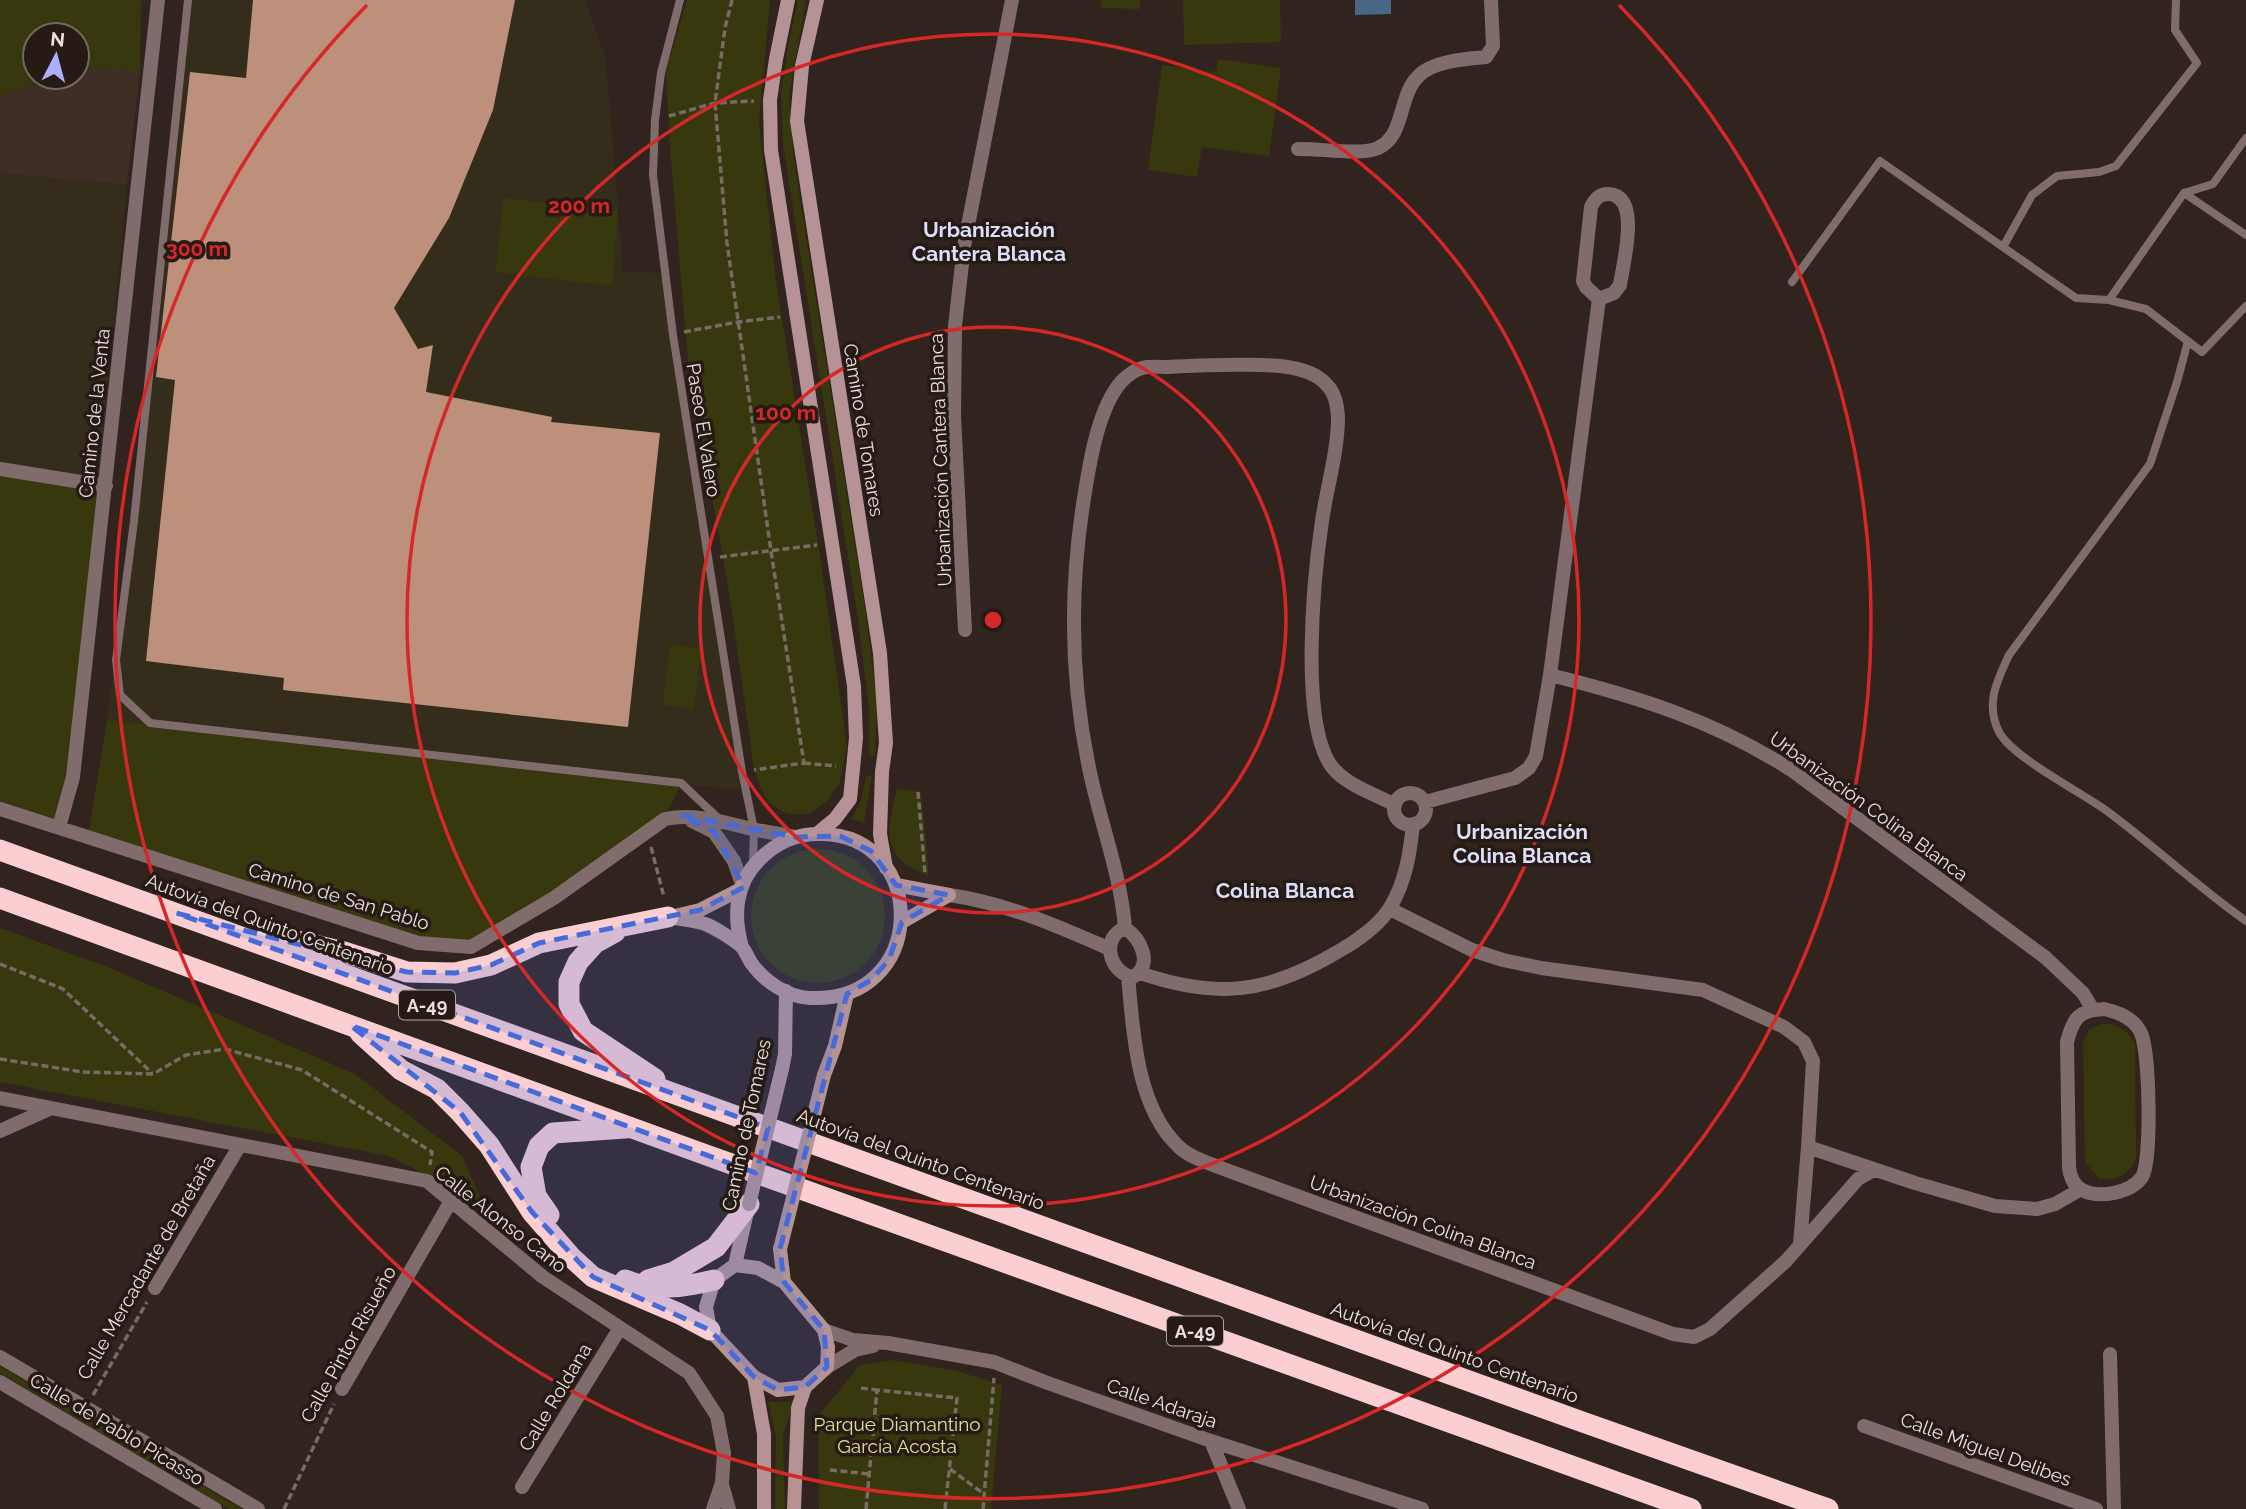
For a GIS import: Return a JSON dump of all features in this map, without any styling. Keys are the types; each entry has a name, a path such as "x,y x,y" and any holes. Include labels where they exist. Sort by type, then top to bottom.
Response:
{"highway":[{"name":"Autovía del Quinto Centenario","path":"0,850 1828,1509"},
{"name":"A-49","path":"0,898 1691,1509"},
{"path":"176,913 344,952 407,972 455,973 491,965 539,943 668,917"},
{"path":"629,924 595,943 578,962 569,982 569,1004 583,1031 679,1096"},
{"path":"351,1025 401,1070 437,1089 460,1112 489,1145 532,1212 571,1257 593,1277 680,1314 710,1330"},
{"path":"631,1127 553,1133 539,1146 531,1167 536,1196 564,1236 599,1270 633,1284 658,1287 684,1287 714,1280"},
{"path":"633,1284 674,1272 716,1247 749,1204"}],"street":[{"name":"Camino de la Venta","path":"59,827 72,777 158,0"},
{"path":"788,0 770,100 771,150 854,685 856,738 850,799 835,819 818,833"},
{"name":"Camino de Tomares","path":"817,0 802,66 797,121 880,653 886,743 880,834 886,868"},
{"name":"Urbanización Cantera Blanca","path":"965,630 954,416 957,290 1012,0"},
{"path":"1298,149 1370,150 1388,142 1396,131 1403,103 1415,78 1436,65 1486,57 1490,53 1493,46 1491,0"},
{"path":"1611,194 1625,203 1629,219 1620,285 1614,293 1600,299 1586,288 1583,271 1591,207 1601,195 1611,194"},
{"path":"1425,802 1515,778 1529,768 1536,756 1550,675 1600,299"},
{"path":"1125,928 1122,900 1082,738 1072,645 1079,530 1095,444 1106,408 1116,387 1129,374 1144,368 1224,365 1286,367 1310,372 1325,382 1335,396 1337,429 1320,537 1312,640 1314,710 1321,740 1331,765 1344,779 1395,805"},
{"path":"0,470 106,486"},
{"name":"Urbanización Colina Blanca","path":"1550,675 1613,691 1671,710 1735,737 1766,754 1793,771 2046,958 2083,993 2093,1010"},
{"path":"1412,793 1425,802 1424,817 1413,824 1402,822 1396,816 1395,805 1404,795 1412,793"},
{"name":"Camino de San Pablo","path":"0,808 418,943 471,947 554,898 665,819 681,816 720,820 795,837"},
{"path":"681,816 714,832 734,861 742,886"},
{"path":"1125,928 1117,931 1110,949 1118,971 1201,989 1227,990 1266,984 1315,966 1350,945 1380,920 1390,909 1403,883 1410,856 1413,824"},
{"path":"830,834 851,840 871,851 886,868 896,885 902,922 895,948 881,971 860,988 827,998 806,998 768,981 753,965 742,947 736,918 742,886 753,865 776,846 795,837 830,834"},
{"path":"896,885 972,898 1023,913 1110,949"},
{"path":"668,917 700,910 742,886"},
{"path":"902,922 949,895"},
{"path":"1390,909 1472,950 1503,960 1541,968 1703,990 1795,1034 1804,1042 1813,1061 1800,1244"},
{"path":"668,917 705,924 742,947"},
{"path":"1125,928 1134,934 1144,955 1143,966 1134,974"},
{"name":"Urbanización Colina Blanca","path":"1134,974 1136,1054 1155,1112 1178,1146 1221,1168 1656,1329 1686,1337 1702,1335 1710,1329 1786,1261 1841,1195 1858,1179 1874,1170"},
{"name":"Camino de Tomares","path":"735,1265 785,1054 786,991"},
{"path":"784,1282 780,1249 847,994"},
{"path":"2116,1011 2126,1016 2140,1031 2146,1054 2147,1152 2142,1176 2125,1189 2116,1193 2091,1193 2081,1189 2070,1177 2068,1167 2067,1042 2077,1017 2082,1012 2116,1011"},
{"name":"Calle Alonso Cano","path":"0,1098 427,1181 542,1277 689,1373 717,1416 724,1453 722,1483 713,1509"},
{"path":"0,1131 49,1109"},
{"name":"Calle Mercadante de Bretaña","path":"155,1288 240,1146"},
{"path":"1808,1147 1995,1206 2037,1209 2055,1204 2081,1189"},
{"name":"Calle Pintor Risueño","path":"342,1389 451,1201"},
{"path":"805,1387 778,1390 754,1377 710,1330 706,1307 714,1280 735,1265 758,1268 784,1282 824,1330 828,1348 827,1367"},
{"name":"Calle Roldana","path":"522,1488 620,1328"},
{"name":"Calle Adaraja","path":"824,1330 853,1340 888,1343 994,1362 1211,1441 1422,1509"},
{"path":"794,1509 797,1408 805,1387 827,1367 855,1350 888,1343"},
{"path":"2110,1354 2114,1509"},
{"name":"Calle de Pablo Picasso","path":"0,1357 258,1509"},
{"path":"754,1377 764,1434 764,1509"},
{"name":"Calle de Pablo Picasso","path":"0,1382 215,1509"},
{"name":"Calle Miguel Delibes","path":"1864,1426 2096,1509"},
{"path":"1211,1441 1239,1509"},
{"path":"722,1483 729,1509"}],"lane":[{"path":"188,0 134,521 116,660 120,695 150,723 681,783 720,820"},
{"name":"Paseo El Valero","path":"680,0 661,73 655,120 653,175 673,335 742,772 754,829 753,865"},
{"path":"2003,247 2032,195 2057,176 2099,172 2116,166 2197,64 2175,30 2176,0"},
{"path":"2109,300 2184,193 2213,184 2246,138"},
{"path":"1792,282 1881,161 2076,298 2109,300 2146,309 2202,352 2246,306"},
{"path":"2184,193 2246,235"},
{"path":"2188,341 2150,464 2010,655 1994,688 1993,711 2000,732 2015,750 2106,811 2246,921"}],"path":[{"path":"732,0 725,28 715,103 727,243 804,763"},
{"path":"655,120 715,103 770,100"},
{"path":"673,335 738,321 796,316"},
{"path":"709,559 832,542"},
{"path":"742,772 804,763 852,768"},
{"path":"918,792 925,874"},
{"path":"648,831 668,917"},
{"path":"0,964 62,989 153,1074"},
{"path":"0,1059 83,1072 153,1074 186,1055 225,1049 302,1070 432,1152 427,1181"},
{"name":"Calle Mercadante de Bretaña","path":"86,1408 155,1288"},
{"path":"983,1509 994,1362"},
{"path":"861,1388 957,1398 945,1509"},
{"name":"Calle Pintor Risueño","path":"284,1509 342,1389"},
{"path":"866,1509 877,1390"},
{"path":"830,1469 869,1474"},
{"path":"950,1469 984,1494"}],"highlighted area":[{"path":"681,815 795,837 840,836 871,851 896,885 949,895 902,922 889,960 871,980 847,994 824,1075 780,1249 784,1282 824,1330 827,1367 805,1387 778,1390 754,1377 710,1330 593,1277 532,1212 460,1112 350,1025 756,1173 768,1128 176,913 407,972 455,973 491,965 539,943 700,910 744,887 714,832"}],"shaded area":[{"path":"190,0 585,0 606,59 623,272 664,273 740,790 107,720 149,380"},
{"path":"91,66 140,71 127,185 0,173 0,96 21,88 21,91 91,91"},
{"path":"0,173 127,185 99,479 0,465"}],"green space":[{"path":"0,0 141,0 140,71 91,67 91,21 21,21 21,88 0,96"},
{"path":"687,0 770,0 759,123 776,281 847,747 839,785 826,802 809,814 787,814 769,803 754,769 730,598 688,362 666,71"},
{"path":"798,0 806,0 789,96 794,161 866,615 877,703 875,756 869,755 869,708 858,620 783,145 781,93"},
{"path":"1101,0 1140,0 1140,9 1101,8"},
{"path":"1183,0 1280,0 1281,42 1184,45"},
{"path":"1218,59 1281,68 1269,156 1202,147 1197,177 1148,170 1162,65 1216,72"},
{"path":"503,198 618,211 612,286 496,272"},
{"path":"0,469 106,486 87,644 59,827 0,809"},
{"path":"670,645 701,648 694,709 663,705"},
{"path":"107,720 681,783 665,819 471,947 418,943 88,837"},
{"path":"866,776 872,776 864,823 851,819 861,801"},
{"path":"897,789 921,792 929,876 913,869 902,860 890,841"},
{"path":"818,849 844,854 865,869 880,890 885,916 880,942 865,963 844,978 818,983 792,978 771,963 756,942 751,916 756,890 771,869 792,854"},
{"path":"0,928 108,967 355,1074 462,1156 483,1204 389,1156 0,1082"},
{"path":"2101,1024 2121,1028 2135,1044 2136,1159 2122,1175 2100,1179 2085,1162 2083,1042 2089,1030"},
{"name":"Parque Diamantino García Acosta","path":"893,1360 957,1371 1002,1385 991,1509 819,1509 818,1416 860,1365"},
{"path":"0,1366 242,1509 229,1509 0,1373"},
{"path":"768,1402 793,1402 783,1436 785,1509 775,1509 776,1436"}],"water":[{"path":"1355,0 1391,0 1391,14 1355,15"}],"building":[{"path":"253,0 515,0 493,110 449,218 394,308 418,349 433,345 426,392 552,417 551,422 660,433 628,727 283,690 284,678 146,661 175,380 156,377 190,72 246,78"}],"district":[{"name":"Urbanización Cantera Blanca","path":"989,241"},
{"name":"Urbanización Colina Blanca","path":"1522,843"},
{"name":"Colina Blanca","path":"1285,890"}]}
